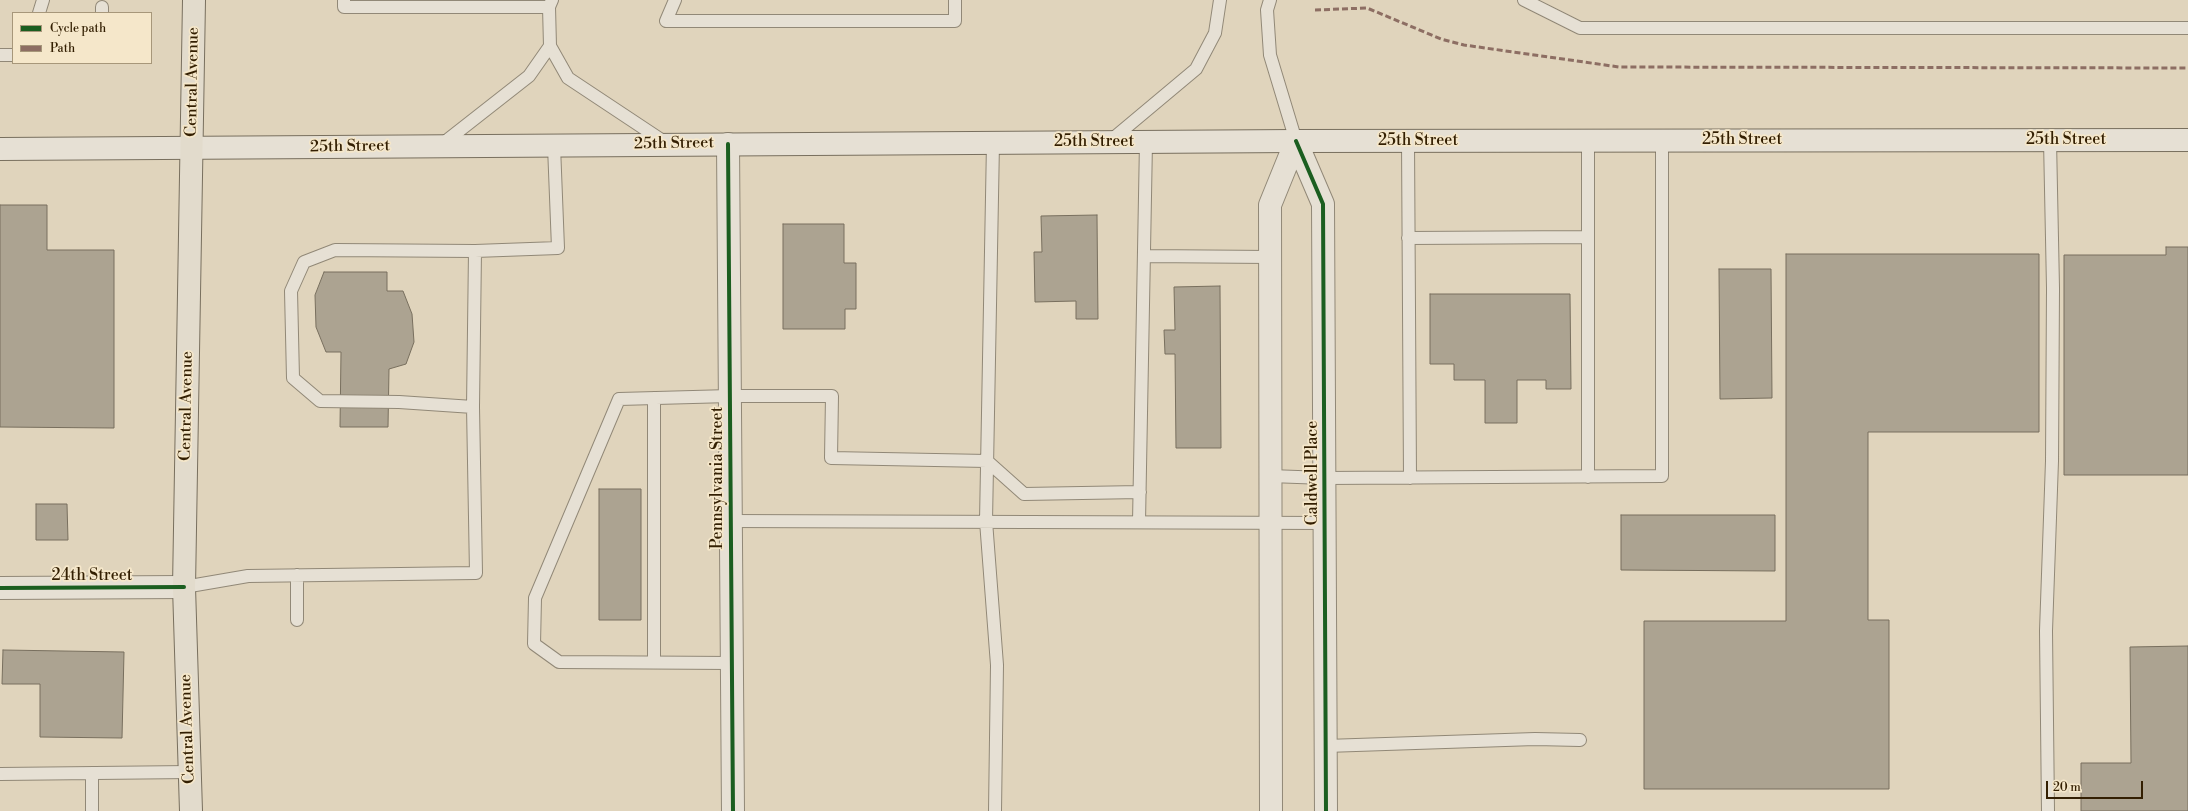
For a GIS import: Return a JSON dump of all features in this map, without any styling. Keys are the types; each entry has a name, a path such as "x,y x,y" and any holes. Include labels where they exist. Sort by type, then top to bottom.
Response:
{"main road":[{"name":"Central Avenue","path":"191,811 184,587 194,0"},
{"name":"25th Street","path":"0,149 1296,141 2188,140"},
{"path":"1271,811 1270,206 1296,141"},
{"name":"Caldwell Place","path":"1296,141 1323,204 1326,811"},
{"name":"Pennsylvania Street","path":"728,144 733,811"},
{"name":"24th Street","path":"0,588 184,587"}],"lane":[{"path":"39,12 43,0"},
{"path":"344,0 344,7 551,3 550,46 568,78 668,144"},
{"path":"675,0 666,21 955,21 955,0"},
{"path":"1109,142 1196,69 1216,33 1220,0"},
{"path":"1270,0 1267,10 1270,55 1296,141"},
{"path":"1524,0 1580,28 2188,28"},
{"path":"439,146 529,76 550,46"},
{"path":"0,55 12,55"},
{"path":"2048,811 2046,631 2052,461 2053,295 2050,140"},
{"path":"1408,141 1410,478"},
{"path":"1588,141 1588,476"},
{"path":"1270,476 1325,478 1410,478 1662,476 1662,141"},
{"path":"1140,522 1146,142"},
{"path":"993,143 986,521 997,665 995,811"},
{"path":"474,407 399,402 320,402 293,378 291,291 304,262 335,250 475,251 558,248 554,146"},
{"path":"1408,238 1588,237"},
{"path":"184,587 248,576 476,573 474,407 475,251"},
{"path":"1144,256 1270,257"},
{"path":"732,663 559,662 534,644 535,598 619,399 730,396 832,396 831,458 987,461 1024,494 1140,492"},
{"path":"654,398 654,662"},
{"path":"730,521 1270,522 1325,524"},
{"path":"297,575 297,620"},
{"path":"1326,746 1536,739 1580,740"},
{"path":"0,774 190,772"},
{"path":"92,773 92,811"}],"building":[{"path":"0,205 47,205 47,250 114,250 114,428 0,427"},
{"path":"1097,215 1098,319 1076,319 1076,301 1035,302 1034,252 1042,252 1041,216"},
{"path":"783,224 844,224 844,263 856,263 856,309 845,309 845,329 783,329"},
{"path":"2166,247 2188,247 2188,475 2064,475 2064,255 2166,255"},
{"path":"1786,254 2039,254 2039,432 1868,432 1868,620 1889,620 1889,789 1644,789 1644,621 1786,621"},
{"path":"1719,269 1771,269 1772,398 1720,399"},
{"path":"324,272 387,272 387,291 403,291 412,314 414,342 406,364 389,369 388,427 340,427 341,352 326,352 316,327 315,295"},
{"path":"1220,286 1221,448 1176,448 1175,354 1165,354 1164,330 1175,330 1174,287"},
{"path":"1430,294 1570,294 1571,389 1546,389 1546,380 1517,380 1517,423 1485,423 1485,380 1454,380 1454,364 1430,364"},
{"path":"599,489 641,489 641,620 599,620"},
{"path":"36,504 67,504 68,540 36,540"},
{"path":"1621,515 1775,515 1775,571 1621,570"},
{"path":"2188,646 2188,811 2081,811 2081,763 2131,763 2130,647"},
{"path":"3,650 124,652 122,738 40,737 40,684 2,684"}],"marked path":[{"path":"1315,10 1367,8 1441,39 1464,45 1619,67 2188,68"}],"cycle path":[{"path":"1296,141 1323,204 1326,811"},
{"path":"728,144 733,811"},
{"path":"0,588 184,587"}]}
